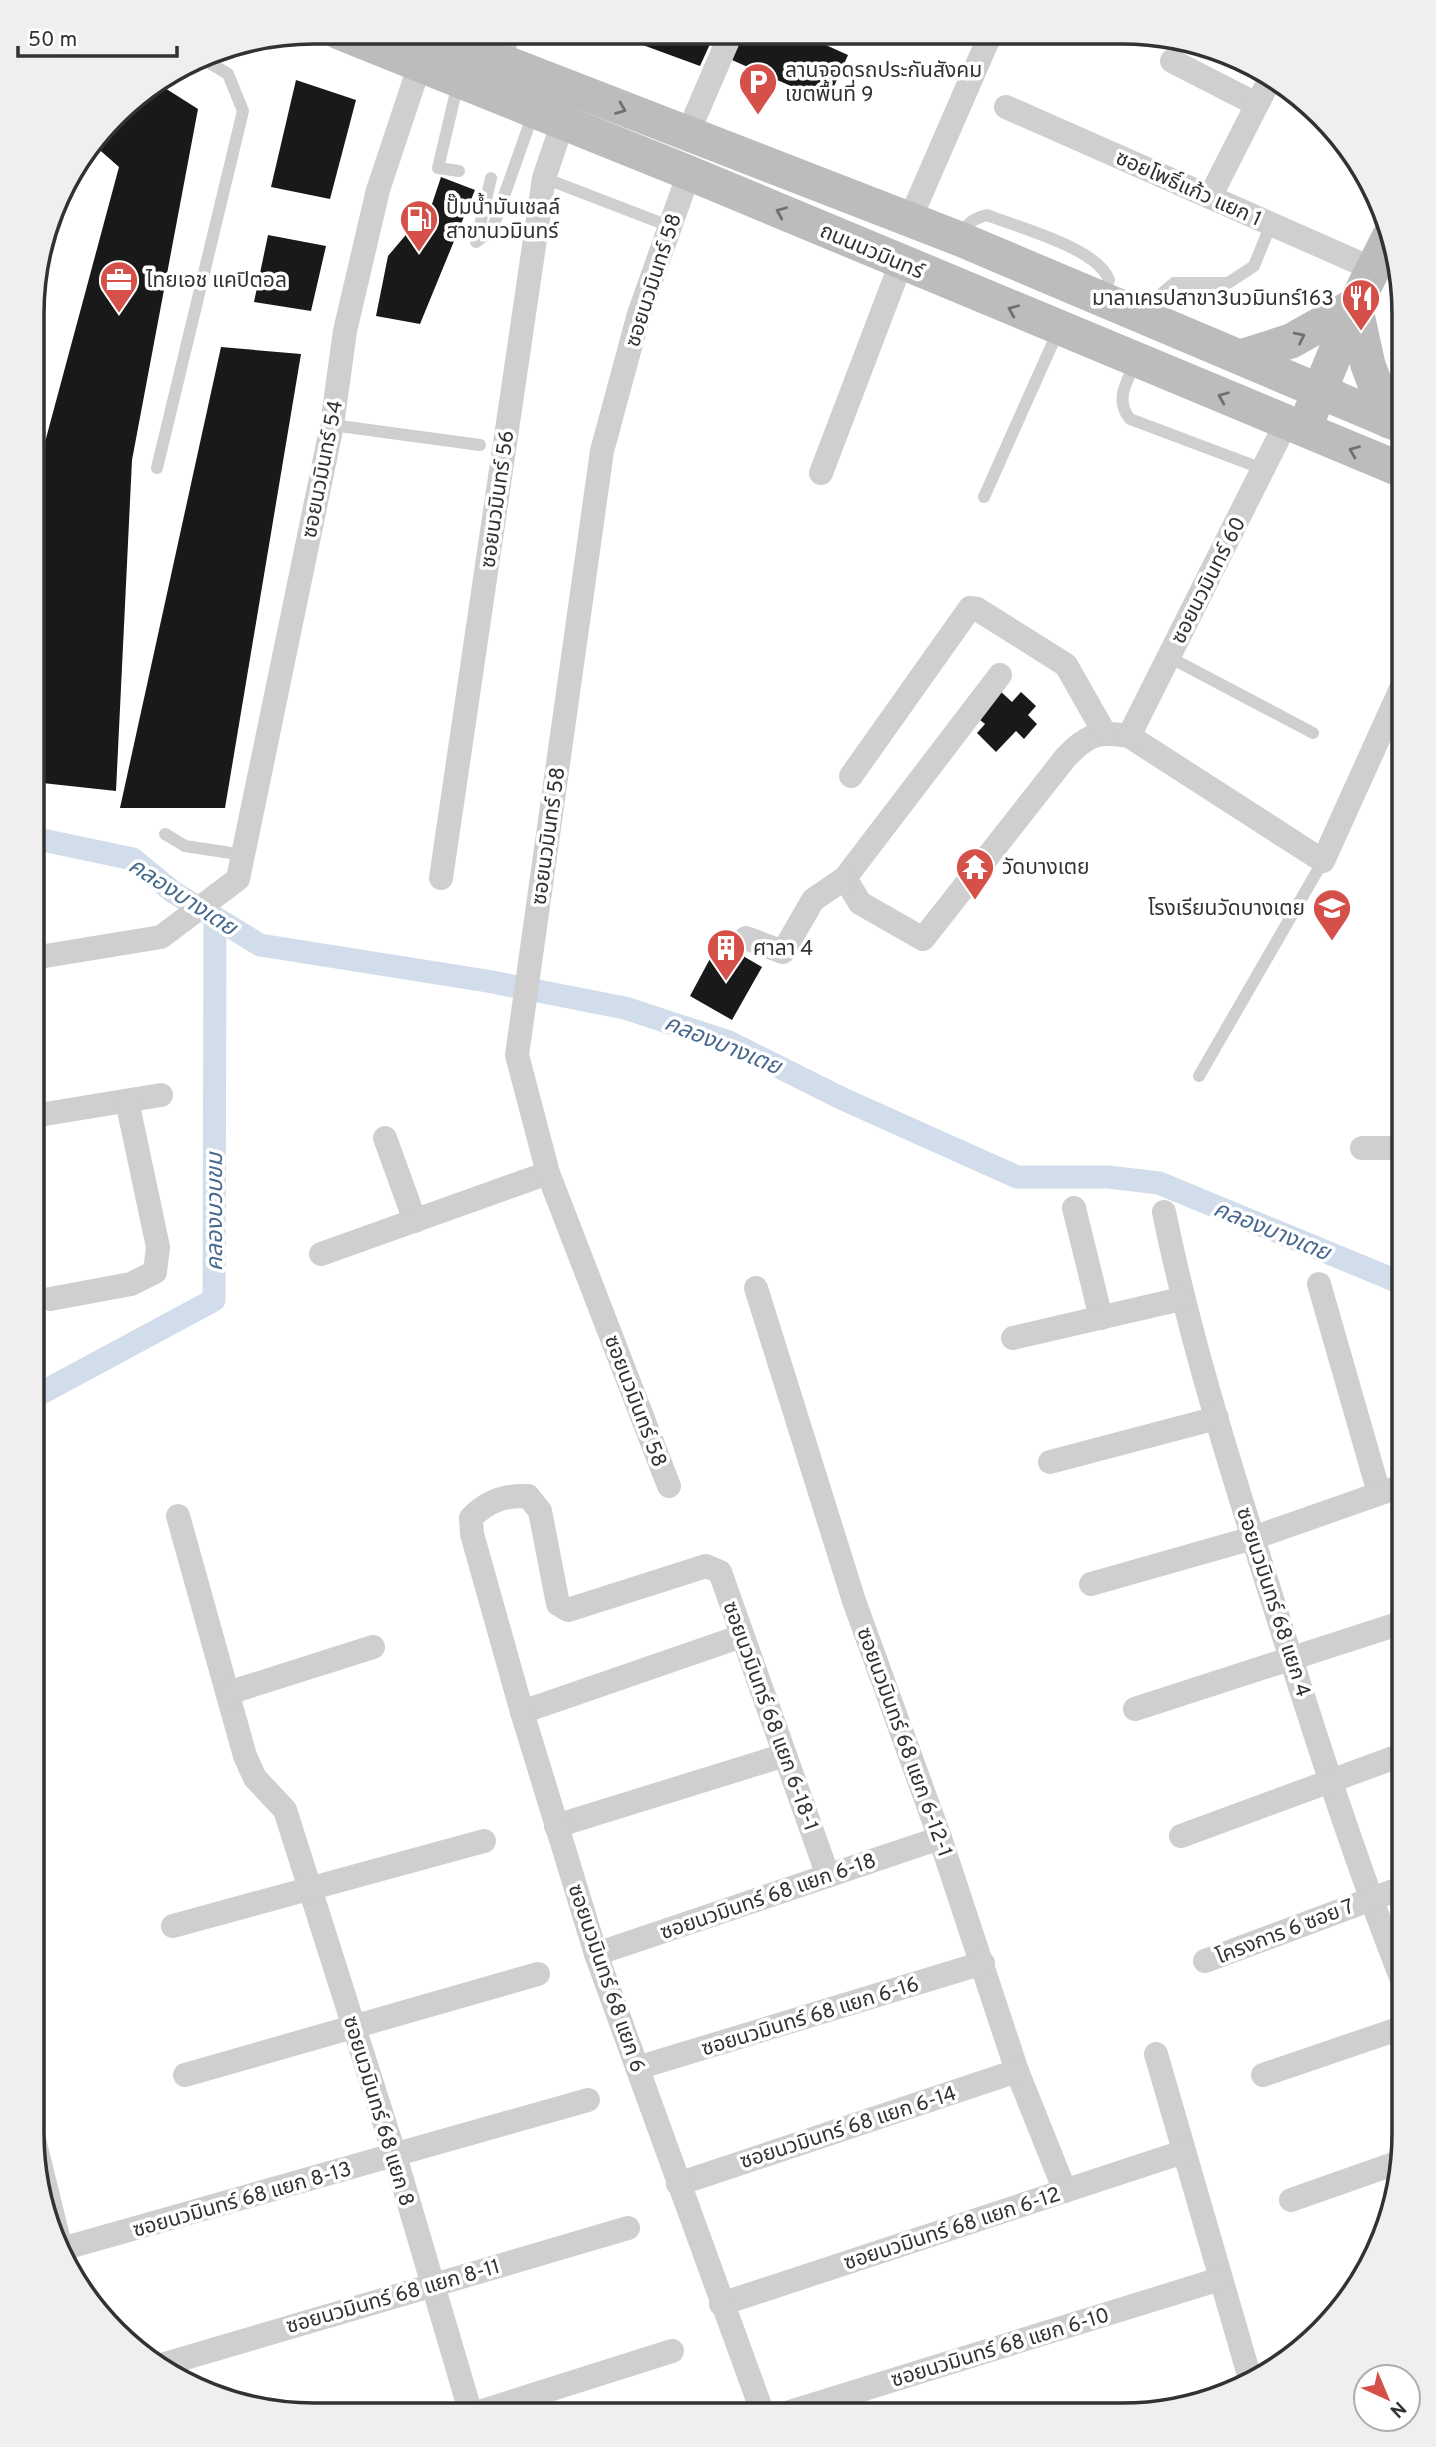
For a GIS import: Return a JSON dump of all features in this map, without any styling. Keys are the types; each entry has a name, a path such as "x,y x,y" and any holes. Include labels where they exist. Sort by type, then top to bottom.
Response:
{"main road":[{"name":"ถนนนวมินทร์","path":"402,44 423,48 504,47 687,135 960,239 1392,422"},
{"path":"491,94 504,47"},
{"name":"ถนนนวมินทร์","path":"423,48 458,79 491,94 689,173 1392,466"},
{"path":"1295,427 1320,390 1355,305 1384,247"},
{"path":"1241,357 1291,341 1355,305"},
{"path":"1355,305 1368,365 1392,416"}],"street":[{"path":"687,135 726,44"},
{"path":"910,219 986,44"},
{"name":"ซอยนวมินทร์ 54","path":"241,867 332,425 345,331 378,190 423,48"},
{"path":"1172,61 1256,104"},
{"path":"1210,197 1267,86"},
{"name":"ซอยโพธิ์แก้ว แยก 1","path":"1006,107 1373,269"},
{"name":"ซอยนวมินทร์ 56","path":"441,878 544,178 549,116"},
{"name":"ซอยนวมินทร์ 58","path":"669,1486 548,1173 517,1055 603,451 639,314 689,173"},
{"path":"821,473 901,263"},
{"name":"ซอยนวมินทร์ 60","path":"1129,736 1263,469 1295,427"},
{"path":"851,776 970,608 1066,666 1104,732"},
{"path":"746,938 783,952 813,900 845,878 1000,675"},
{"path":"845,878 860,903 923,939 1066,757 1085,738 1104,732 1129,736 1323,861 1392,709"},
{"path":"44,956 161,937 241,867"},
{"path":"44,1113 161,1096"},
{"path":"50,1299 131,1284 155,1272 158,1247 127,1101"},
{"path":"386,1138 415,1221"},
{"path":"1362,1149 1392,1148"},
{"path":"321,1254 548,1173"},
{"path":"1074,1208 1101,1318"},
{"name":"ซอยนวมินทร์ 68 แยก 4","path":"1164,1212 1181,1299 1253,1538 1370,1899 1392,1955"},
{"path":"1319,1284 1379,1493"},
{"name":"ซอยนวมินทร์ 68 แยก 6-12-1","path":"756,1289 855,1601 940,1838 1017,2071 1065,2191"},
{"path":"1013,1338 1181,1299"},
{"path":"1050,1462 1217,1418"},
{"path":"1091,1584 1253,1538 1392,1489"},
{"name":"ซอยนวมินทร์ 68 แยก 6","path":"706,1566 568,1610 558,1604 540,1511 528,1496 510,1496 482,1506 471,1518 472,1534 522,1712 596,1954 759,2403"},
{"path":"178,1516 228,1693 373,1647"},
{"name":"ซอยนวมินทร์ 68 แยก 6-18-1","path":"706,1566 720,1572 828,1876"},
{"path":"1135,1709 1392,1626"},
{"path":"522,1712 742,1636"},
{"name":"ซอยนวมินทร์ 68 แยก 8","path":"228,1693 249,1768 285,1810 395,2156 469,2403"},
{"path":"556,1826 785,1755"},
{"path":"1181,1836 1392,1758"},
{"name":"ซอยนวมินทร์ 68 แยก 6-18","path":"596,1954 940,1838"},
{"path":"173,1926 484,1842"},
{"name":"โครงการ 6 ซอย 7","path":"1205,1961 1392,1891"},
{"name":"ซอยนวมินทร์ 68 แยก 6-16","path":"637,2068 983,1964"},
{"path":"186,2075 352,2025 538,1974"},
{"path":"1263,2075 1392,2031"},
{"path":"1156,2054 1248,2372"},
{"name":"ซอยนวมินทร์ 68 แยก 6-14","path":"678,2184 1017,2071"},
{"name":"ซอยนวมินทร์ 68 แยก 8-13","path":"69,2247 588,2101"},
{"name":"ซอยนวมินทร์ 68 แยก 6-12","path":"721,2304 1183,2152"},
{"path":"1291,2200 1390,2165"},
{"name":"ซอยนวมินทร์ 68 แยก 8-11","path":"172,2363 431,2284 628,2228"},
{"name":"ซอยนวมินทร์ 68 แยก 6-10","path":"816,2403 1220,2279"},
{"path":"507,2403 672,2351"}],"lane":[{"path":"157,468 243,111 237,90 228,74 211,64"},
{"path":"458,79 438,168 459,171"},
{"path":"491,178 475,242 492,230 549,116"},
{"path":"544,178 669,226"},
{"path":"1145,318 1162,293 1174,283 1228,283 1255,266 1271,224"},
{"path":"984,497 1059,329"},
{"path":"1136,361 1121,398 1122,409 1130,419 1263,469"},
{"path":"332,425 480,445"},
{"path":"1169,657 1313,733"},
{"path":"165,834 185,846 241,867"},
{"path":"1199,1076 1323,861"}],"building":[{"path":"640,44 710,44 700,66"},
{"path":"739,44 824,44 848,55 827,102 732,60"},
{"path":"296,80 356,100 330,199 271,187"},
{"name":"ไทยเอช แคปิตอล","path":"165,88 198,109 132,460 116,791 44,783 44,446 119,167 99,149 149,99"},
{"name":"ปั๊มน้ำมันเชลล์ สาขานวมินทร์","path":"441,177 475,190 420,324 376,316 388,256 432,204"},
{"path":"268,235 326,246 311,311 254,302"},
{"path":"221,347 301,354 225,808 120,808"},
{"path":"999,690 1012,702 1021,692 1036,706 1028,715 1037,724 1024,739 1016,731 996,752 977,733 985,724 975,716"},
{"name":"ศาลา 4","path":"719,942 762,967 732,1020 690,996"}],"waterway":[{"name":"คลองบางเตย","path":"44,840 133,859 173,892 260,945 487,981 625,1008 729,1042 843,1099 1017,1177 1108,1177 1159,1183 1392,1279"},
{"name":"คลองบวบขม","path":"44,1392 214,1300 215,918"}],"place":[{"name":"ลานจอดรถประกันสังคม เขตพื้นที่ 9","path":"758,116"},
{"name":"ปั๊มน้ำมันเชลล์ สาขานวมินทร์","path":"419,253"},
{"name":"ไทยเอช แคปิตอล","path":"119,314"},
{"name":"มาลาเครปสาขา3นวมินทร์163","path":"1361,332"},
{"name":"วัดบางเตย","path":"975,901"},
{"name":"โรงเรียนวัดบางเตย","path":"1332,942"},
{"name":"ศาลา 4","path":"726,982"}]}
